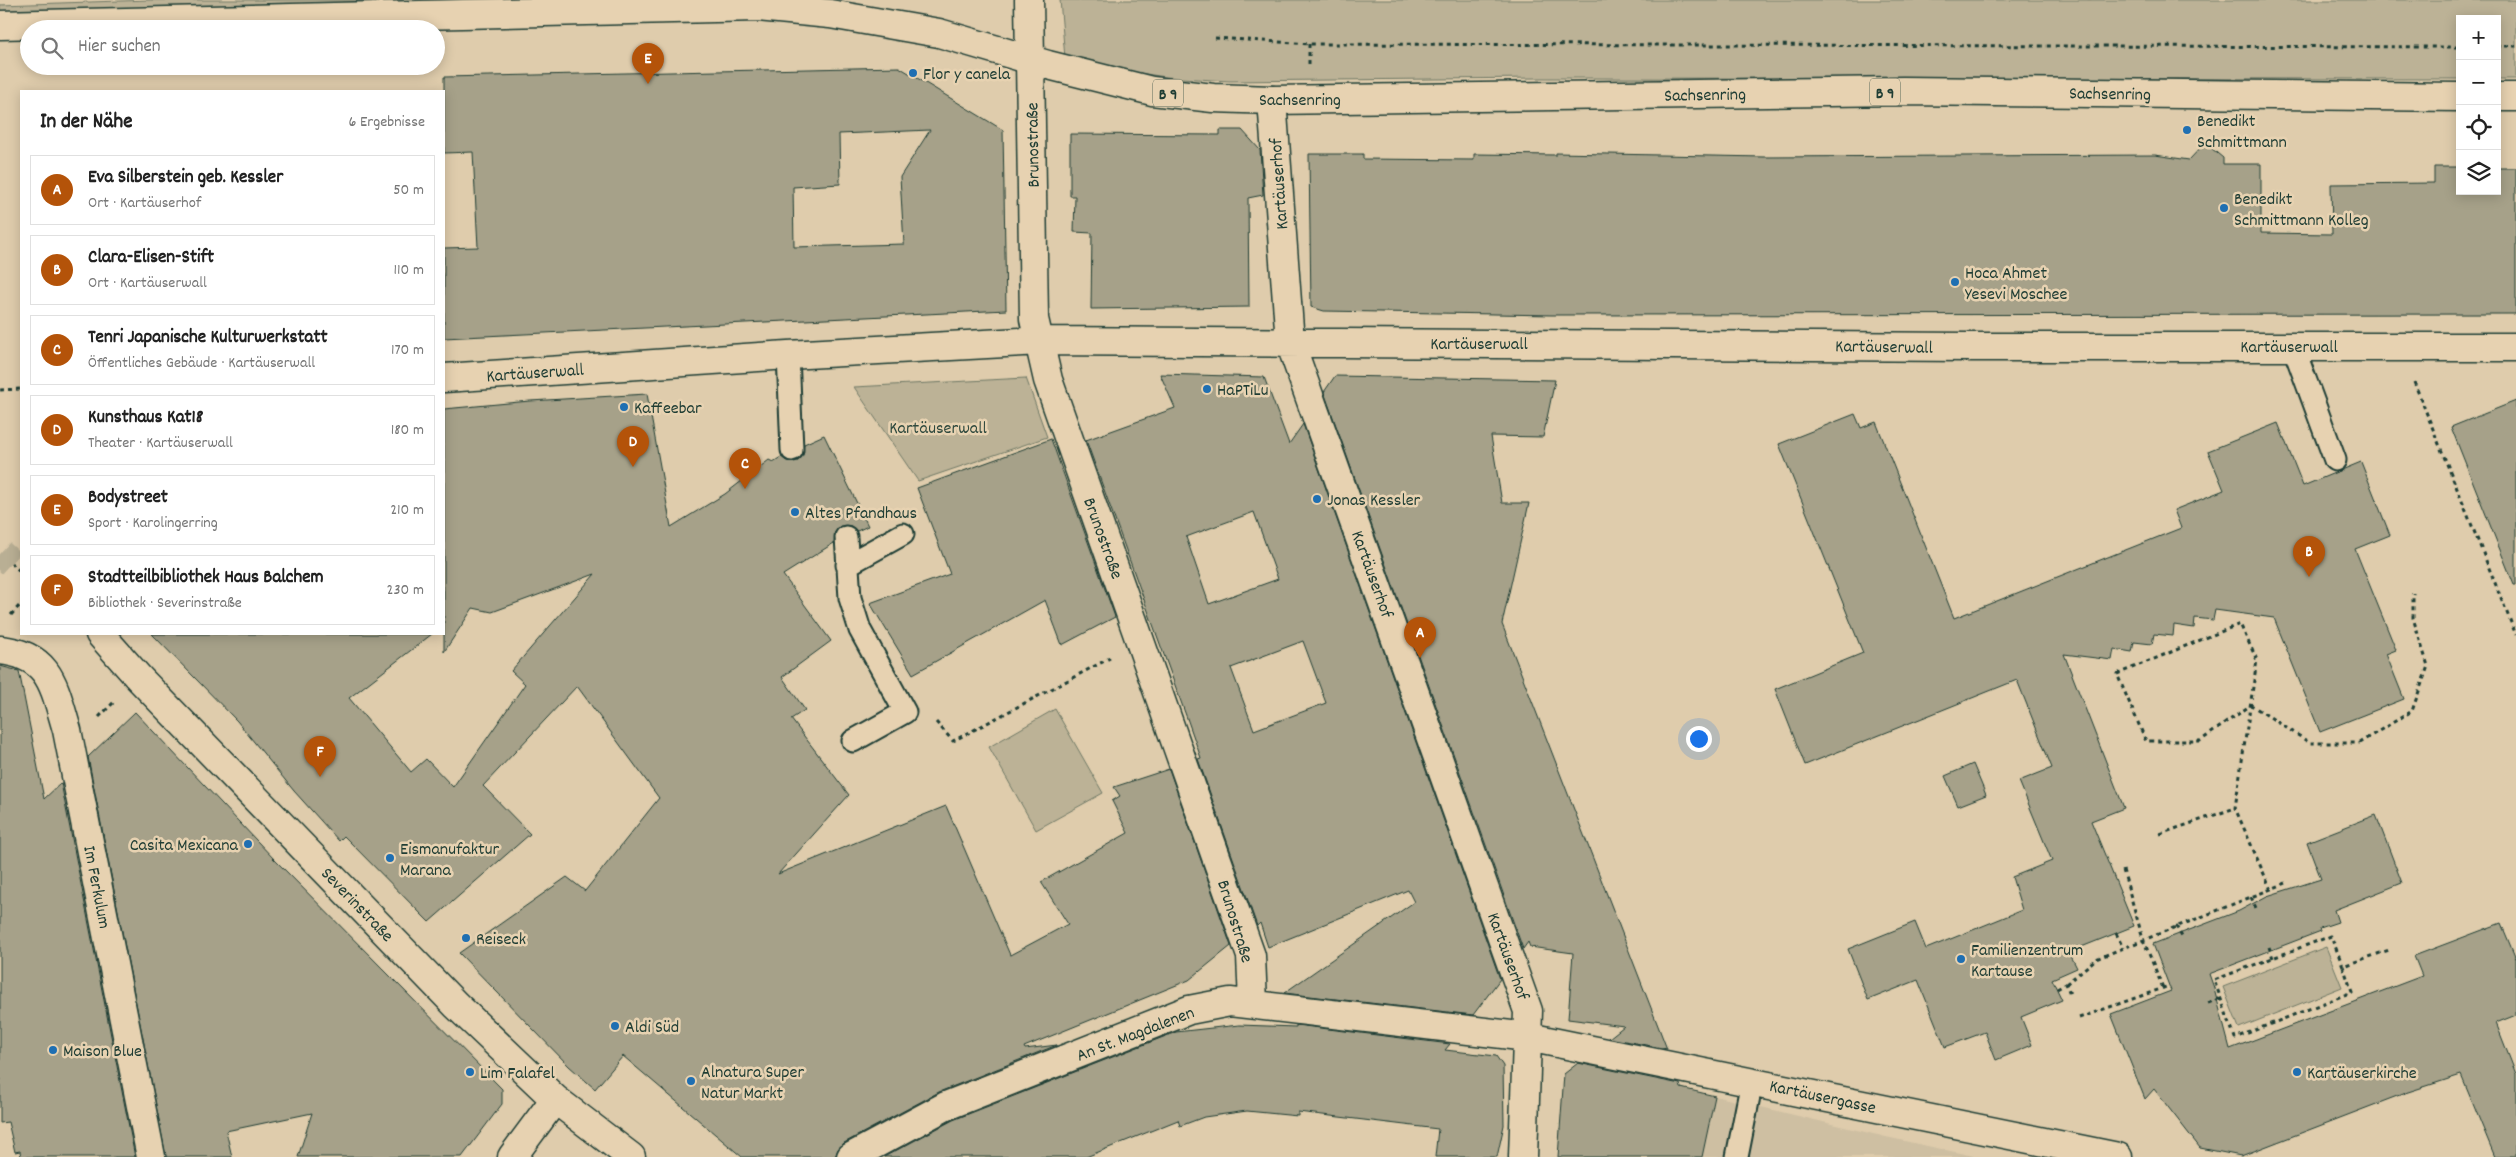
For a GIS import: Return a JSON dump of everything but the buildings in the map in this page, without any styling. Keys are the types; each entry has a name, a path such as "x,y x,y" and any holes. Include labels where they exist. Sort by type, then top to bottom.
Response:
{"street":[{"name":"Brunostraße","path":"1029,0 1034,318 1048,380 1250,956 1254,1003"},
{"name":"Sachsenring","path":"211,20 758,7 830,14 958,37 1030,60 1152,91 1214,98 1272,100 1903,92 2456,97"},
{"name":"Sachsenring","path":"0,25 20,25"},
{"path":"2501,97 2516,97"},
{"name":"Kartäuserhof","path":"1272,100 1290,342 1528,1011 1523,1157"},
{"name":"Kartäuserwall","path":"445,378 788,355 1040,341 1969,347 2516,347"},
{"name":"Severinstraße","path":"101,635 139,678 456,1005 555,1099 631,1157"},
{"name":"Im Ferkulum","path":"0,650 17,652 34,659 47,673 67,730 151,1157"},
{"name":"An St. Magdalenen","path":"851,1157 946,1106 1189,1010 1230,1002 1254,1003 1528,1037"},
{"name":"Kartäusergasse","path":"1528,1037 1752,1081 2118,1157"},
{"path":"512,1157 555,1099"}],"lane":[{"path":"2292,346 2335,460"},
{"path":"788,355 792,450"},
{"path":"847,564 903,534"},
{"path":"846,537 850,598 860,630 906,712 854,741"},
{"path":"1737,1157 1752,1081"}],"path":[{"path":"1215,38 1309,44 2456,47"},
{"path":"2501,46 2516,46"},
{"path":"2400,346 2516,635"},
{"path":"0,390 20,389"},
{"path":"11,563 20,571"},
{"path":"2250,705 2310,743 2359,743 2412,711 2428,666 2413,618 2413,593"},
{"path":"2250,705 2200,741 2146,741 2116,674 2240,624 2257,660 2235,808 2271,890"},
{"path":"953,741 1141,641"},
{"path":"67,730 91,725 139,678"},
{"path":"2160,834 2235,808"},
{"path":"2123,870 2143,939 2163,988"},
{"path":"2056,989 2066,984 2096,959 2286,884"},
{"path":"2252,897 2256,908"},
{"path":"2176,926 2182,937"},
{"path":"2116,933 2123,948"},
{"path":"2331,936 2352,992 2235,1038 2214,980 2273,958 2331,936"},
{"path":"2269,946 2273,958"},
{"path":"2343,966 2389,950"},
{"path":"2066,984 2070,994"},
{"path":"2080,1018 2170,986"},
{"path":"2208,1003 2220,998"}],"shaded area":[{"path":"1715,1096 1886,1137 1978,1157 1702,1157"}],"green space":[{"path":"150,0 415,0 411,2 0,12 0,5"},
{"path":"1060,0 2516,0 2516,79 2501,79 2501,15 2456,15 2456,79 1538,78 1229,81 1166,77 1119,70 1065,58"},
{"name":"Kartäuserwall","path":"1026,378 1047,437 918,481 854,387"},
{"path":"1055,709 1103,793 1036,830 989,747"},
{"path":"2326,947 2342,987 2239,1028 2223,987"}],"tunnel":[{"path":"0,553 11,563"}],"place":[{"name":"Flor y canela","path":"913,73"},
{"name":"Bodystreet","path":"648,84"},
{"name":"Benedikt Schmittmann","path":"2187,130"},
{"name":"Benedikt Schmittmann Kolleg","path":"2224,208"},
{"name":"Hoca Ahmet Yesevi Moschee","path":"1955,282"},
{"name":"HaPTiLu","path":"1207,389"},
{"name":"Kaffeebar","path":"624,407"},
{"name":"Kunsthaus Kat18","path":"633,467"},
{"name":"Tenri Japanische Kulturwerkstatt","path":"745,489"},
{"name":"Jonas Kessler","path":"1317,499"},
{"name":"Altes Pfandhaus","path":"795,512"},
{"name":"Clara-Elisen-Stift","path":"2309,577"},
{"name":"Eva Silberstein geb. Kessler","path":"1420,658"},
{"name":"Stadtteilbibliothek Haus Balchem","path":"320,777"},
{"name":"Casita Mexicana","path":"248,844"},
{"name":"Eismanufaktur Marana","path":"390,858"},
{"name":"Reiseck","path":"466,938"},
{"name":"Familienzentrum Kartause","path":"1961,959"},
{"name":"Aldi Süd","path":"615,1026"},
{"name":"Maison Blue","path":"53,1050"},
{"name":"Lim Falafel","path":"470,1072"},
{"name":"Kartäuserkirche","path":"2297,1072"},
{"name":"Alnatura Super Natur Markt","path":"691,1081"}]}
